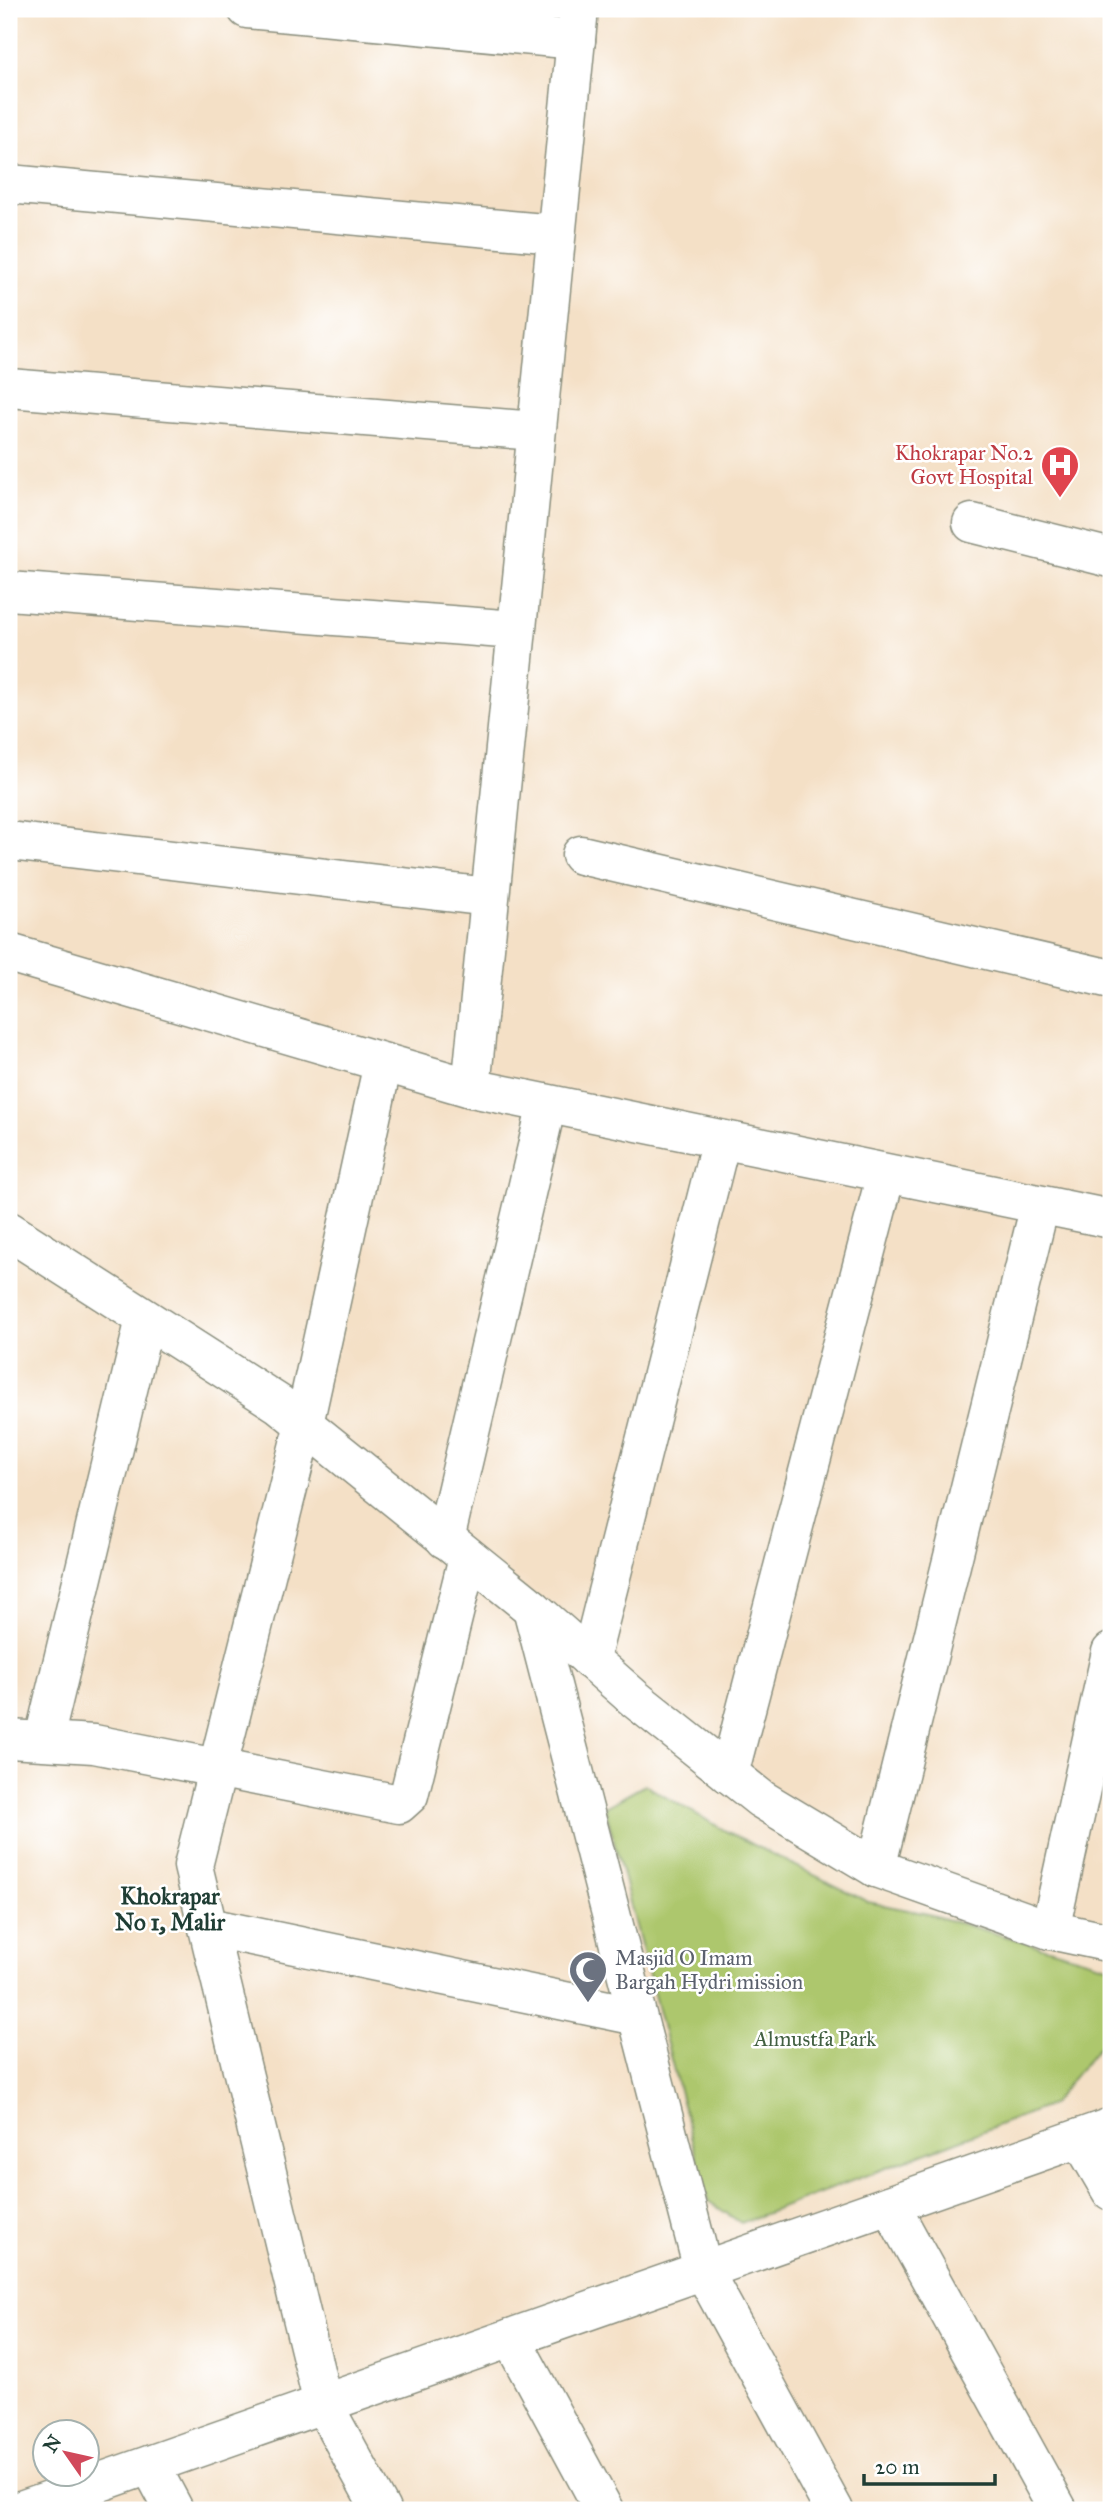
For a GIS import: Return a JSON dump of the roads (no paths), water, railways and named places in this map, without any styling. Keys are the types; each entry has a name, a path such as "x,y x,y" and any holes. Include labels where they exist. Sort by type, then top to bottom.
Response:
{"street":[{"path":"247,9 578,24 471,1088"},
{"path":"9,184 555,234"},
{"path":"9,388 536,431"},
{"path":"972,523 1111,558"},
{"path":"9,591 516,630"},
{"path":"9,842 489,897"},
{"path":"581,855 1111,979"},
{"path":"9,953 471,1088 1111,1219"},
{"path":"381,2510 323,2404 193,1866 304,1424 383,1063"},
{"path":"145,1319 26,1739 94,1745 400,1804 405,1802 410,1796 547,1104"},
{"path":"590,1660 721,1140"},
{"path":"729,1774 886,1174"},
{"path":"876,1868 1041,1205"},
{"path":"9,1231 279,1404 532,1608 590,1660 761,1799 876,1868 1050,1930 1111,1943"},
{"path":"532,1608 703,2270 834,2510"},
{"path":"1050,1930 1111,1652"},
{"path":"208,1927 637,2016"},
{"path":"21,2510 1096,2132 1111,2191"},
{"path":"890,2205 1058,2510"},
{"path":"511,2338 604,2510"},
{"path":"150,2465 174,2510"}],"place":[{"name":"Khokrapar No.2 Govt Hospital","path":"1060,499"},
{"name":"Masjid O Imam Bargah Hydri mission","path":"588,2004"}],"district":[{"name":"Khokrapar No 1, Malir","path":"170,1909"}],"park label":[{"name":"Almustfa Park","path":"815,2039"}]}
